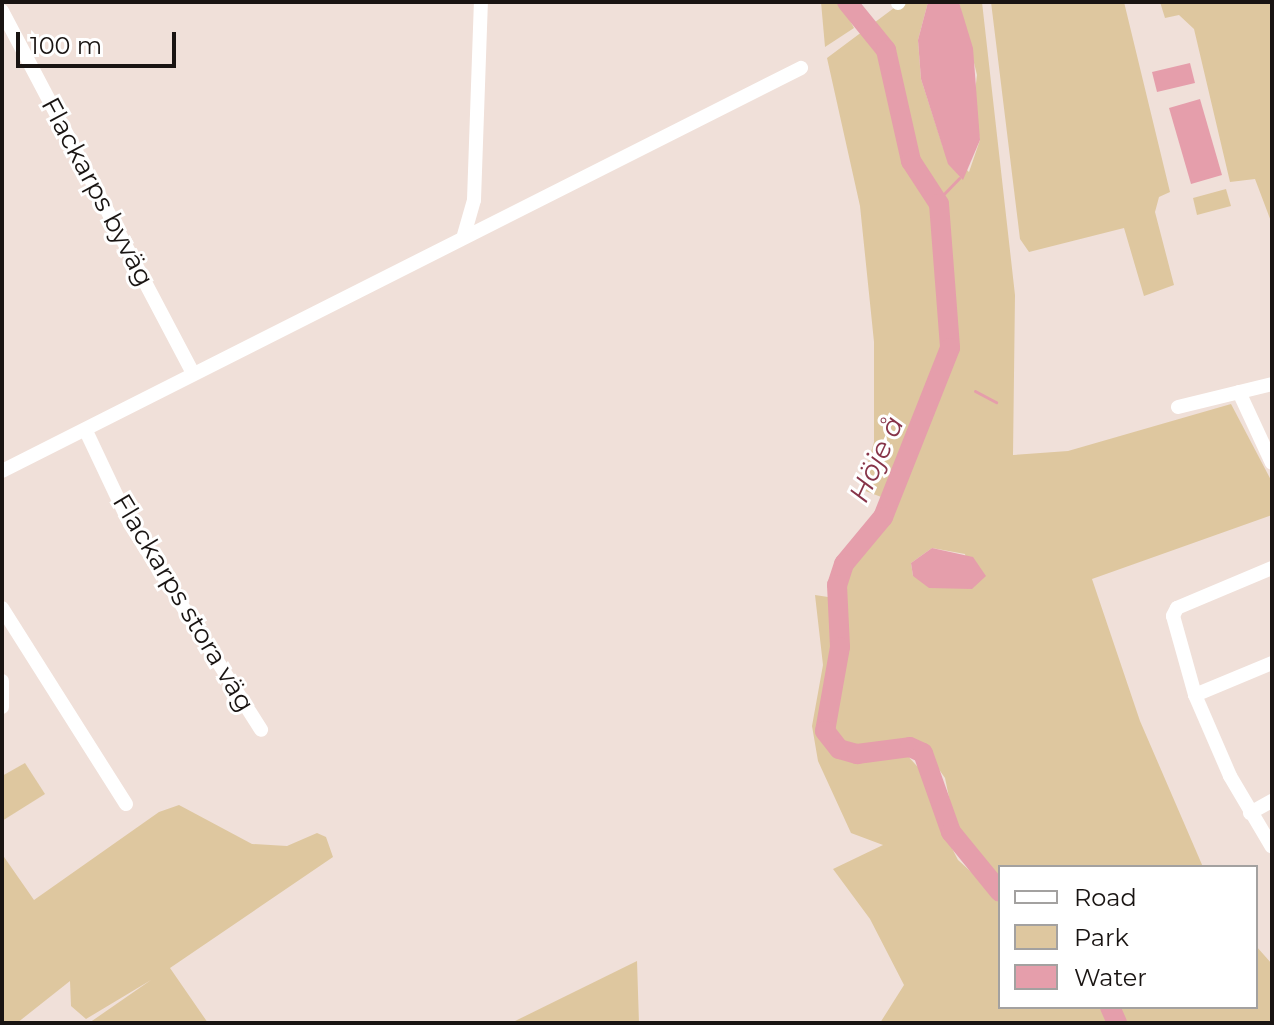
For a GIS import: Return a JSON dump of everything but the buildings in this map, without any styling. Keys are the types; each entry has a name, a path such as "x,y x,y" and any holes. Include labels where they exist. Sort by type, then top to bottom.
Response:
{"street":[{"path":"464,235 474,200 481,2"},
{"name":"Flackarps byväg","path":"2,11 193,373"},
{"path":"2,471 86,431 464,235 801,68"},
{"path":"1178,407 1272,384"},
{"path":"1239,392 1272,463"},
{"name":"Flackarps stora väg","path":"86,431 130,524 261,730"},
{"path":"1272,568 1177,608 1174,628 1195,695 1250,813 1272,847"},
{"path":"2,608 126,804"},
{"path":"1195,695 1272,663"},
{"path":"2,681 2,707"},
{"path":"1250,813 1272,801"}],"green space":[{"path":"821,2 840,2 854,28 825,47"},
{"path":"902,2 928,2 918,40 921,79 943,147 969,172 980,140 973,108 977,75 959,2 982,2 1015,295 1013,455 1068,451 1231,404 1272,482 1272,515 1092,579 1140,721 1202,865 998,865 998,882 955,826 945,778 924,748 910,742 858,749 833,737 833,702 846,648 843,586 848,567 888,518 884,498 860,489 874,442 874,342 860,206 827,58","holes":["932,548 965,554 972,589 913,576 911,563"]},
{"path":"991,2 1124,2 1170,192 1159,197 1155,212 1174,285 1144,296 1124,228 1029,252 1020,239"},
{"path":"1160,2 1272,2 1272,224 1255,179 1230,182 1194,29 1179,15 1165,18"},
{"path":"1226,189 1231,206 1197,215 1193,198"},
{"path":"815,595 828,597 835,611 819,733 824,745 853,763 906,754 935,786 935,815 958,860 998,896 998,1009 1258,1009 1258,948 1272,964 1272,1023 880,1023 904,985 870,919 833,869 883,845 851,833 818,761 812,726 823,665"},
{"path":"25,763 45,794 2,821 2,776"},
{"path":"179,805 252,844 287,846 317,833 326,837 333,857 170,968 208,1023 89,1023 151,980 86,1019 71,1006 70,981 17,1023 2,1023 2,854 34,900 159,812"},
{"path":"637,961 639,1023 511,1023"}],"water":[{"path":"928,2 959,2 973,48 980,140 963,180 948,164 921,79 918,40"},
{"path":"1190,63 1195,83 1157,92 1152,72"},
{"path":"1200,99 1222,175 1191,184 1169,108"},
{"path":"932,548 973,557 986,576 972,589 929,588 913,576 911,563"}],"waterway":[{"name":"Höje å","path":"847,2 886,50 911,161 939,204 950,348 883,517 844,564 837,585 840,647 825,731 839,749 857,754 910,747 923,753 951,832 998,890"},
{"path":"937,201 959,178"},
{"path":"975,391 996,402"},
{"name":"Höje å","path":"1111,1009 1117,1023"}]}
